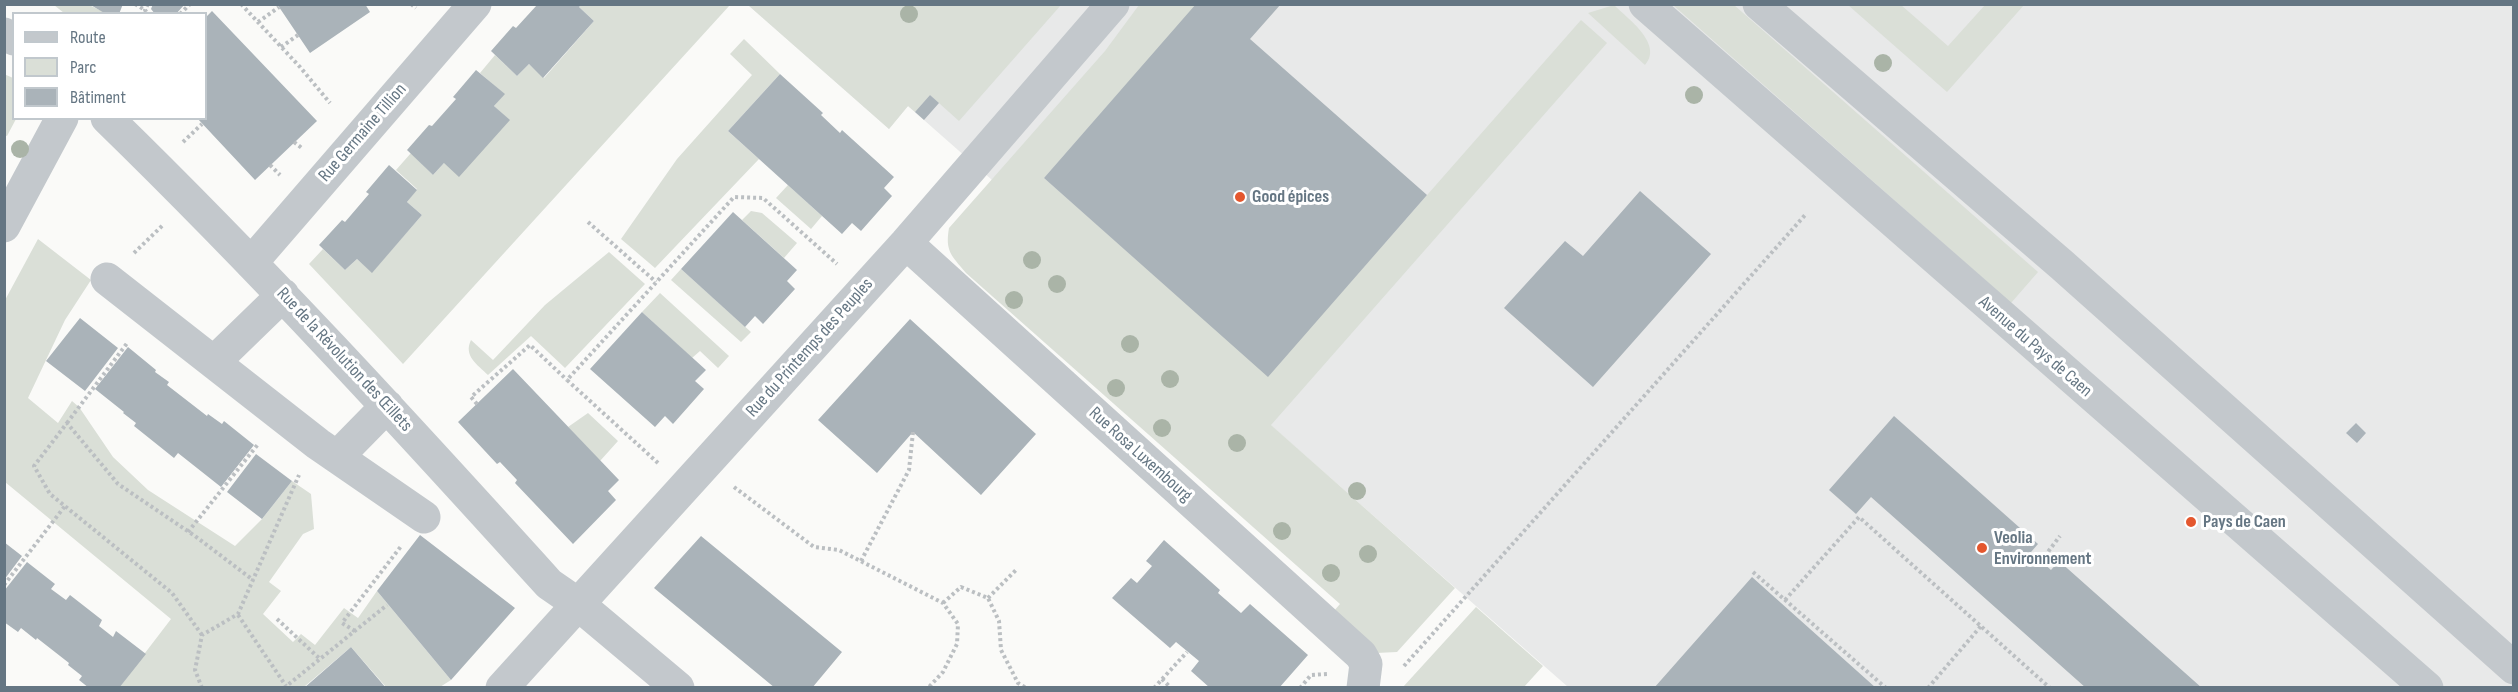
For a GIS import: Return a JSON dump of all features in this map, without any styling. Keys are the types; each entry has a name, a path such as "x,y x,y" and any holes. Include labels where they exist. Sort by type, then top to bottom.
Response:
{"street":[{"name":"Rue Germaine Tillion","path":"251,263 475,4"},
{"name":"Rue du Printemps des Peuples","path":"501,687 906,243 1113,4"},
{"name":"Avenue du Pays de Caen","path":"1645,4 2427,687"},
{"path":"1760,4 2062,265 2514,668"},
{"path":"4,226 61,120"},
{"name":"Rue de la Révolution des Œillets","path":"109,120 251,263 387,405 549,584 578,604 678,687"},
{"name":"Rue Rosa Luxembourg","path":"906,243 1361,655 1366,664 1364,680"},
{"path":"107,279 328,450 424,517"},
{"path":"214,362 282,295"},
{"path":"328,450 387,405"}],"path":[{"path":"135,4 147,12 148,4"},
{"path":"241,4 330,103"},
{"path":"258,22 279,8"},
{"path":"281,47 298,35"},
{"path":"181,144 202,124"},
{"path":"567,380 734,197 764,198 831,257 863,290"},
{"path":"1364,680 1399,671 1806,213"},
{"path":"107,279 169,219"},
{"path":"588,222 656,282"},
{"path":"149,312 34,466 50,494 172,593 202,635 195,670 202,687"},
{"path":"477,404 471,397 530,345 659,464"},
{"path":"188,532 282,415"},
{"path":"67,423 118,484 253,580"},
{"path":"861,561 909,471 913,432"},
{"path":"202,635 238,614 309,452 328,450"},
{"path":"731,485 814,547 839,550 943,603 958,624 957,644 943,672 928,687"},
{"path":"4,585 65,506"},
{"path":"355,631 342,623 424,517"},
{"path":"1785,600 1859,517 2050,687"},
{"path":"2041,561 2060,536"},
{"path":"988,598 1017,569"},
{"path":"1753,572 1886,687"},
{"path":"943,603 961,587 988,598 999,621 1001,650 1018,683 1026,687"},
{"path":"238,614 285,687 387,605"},
{"path":"277,619 320,659"},
{"path":"1928,687 1981,626"},
{"path":"1154,687 1187,652"},
{"path":"1162,679 1171,687"}],"shaded area":[{"path":"748,5 2513,5 2513,687 1568,687 908,106 889,129"}],"green space":[{"path":"54,5 89,5 104,12 63,12"},
{"path":"581,5 730,5 403,364 309,264 323,249 345,270 357,259 372,272 422,215 407,202 417,189 396,170 411,153 433,175 444,163 509,120 494,106 504,94 480,73 495,55 517,76 529,64 544,78 594,21 579,7"},
{"path":"748,5 1061,5 959,121 930,95 915,112 908,106 889,129"},
{"path":"1139,5 1196,5 1044,178 1268,376 1581,20 1607,43 1271,425 1455,588 1397,652 1376,653 1333,612 1340,604 966,273 950,252 949,228 1105,51"},
{"path":"1614,5 1635,24 1647,40 1650,57 1645,65 1588,13"},
{"path":"1673,5 1734,5 2038,272 2011,303"},
{"path":"1848,5 1901,5 1948,46 1985,5 2024,5 1947,92"},
{"path":"744,39 780,74 728,131 759,159 655,268 621,239 677,159 752,75 730,54"},
{"path":"4,74 12,78 12,120 15,120 7,136 4,135"},
{"path":"788,185 822,216 811,229 776,198"},
{"path":"751,211 762,213 797,243 784,258 742,220"},
{"path":"38,239 91,280 65,320 28,398 58,423 72,401 79,407 113,457 148,490 235,546 262,519 292,481 311,494 314,529 303,534 269,582 281,591 263,614 293,642 301,634 315,645 344,608 358,618 377,591 451,680 440,687 386,687 351,647 304,687 119,687 171,619 5,482 4,302"},
{"path":"609,252 645,284 565,368 531,336 488,375 473,360 469,351 471,340 493,360 545,305"},
{"path":"681,269 751,332 741,342 671,280"},
{"path":"660,293 729,356 718,368 700,351 692,358 642,312"},
{"path":"588,413 618,441 600,461 568,427"},
{"path":"1476,607 1543,666 1524,687 1403,687"}],"building":[{"path":"89,4 123,4 120,12 103,12"},
{"path":"153,4 185,4 178,12 153,12 151,9"},
{"path":"277,4 365,4 370,12 310,53"},
{"path":"1196,4 1281,4 1250,39 1427,195 1268,377 1044,178"},
{"path":"537,5 581,5 579,7 594,21 543,78 529,64 517,76 491,51 513,26 516,28"},
{"path":"212,11 317,121 255,180 199,120 207,120 207,16"},
{"path":"476,70 505,94 494,106 510,120 459,177 444,163 433,175 407,150 456,99 453,97"},
{"path":"780,74 823,113 821,115 840,133 842,130 894,177 884,188 892,196 861,231 852,223 842,234 728,131"},
{"path":"930,95 939,103 924,120 915,112"},
{"path":"389,165 417,190 407,202 422,215 372,273 357,259 345,270 319,245 342,220 345,222 369,194 366,192"},
{"path":"1640,191 1711,254 1593,387 1504,308 1565,241 1583,256"},
{"path":"733,212 797,270 787,281 795,289 763,324 755,316 745,327 681,269"},
{"path":"642,312 706,370 695,381 704,389 673,424 665,416 655,427 590,369"},
{"path":"80,318 118,348 85,391 46,361"},
{"path":"910,319 1036,434 981,495 913,432 877,473 818,420"},
{"path":"128,347 169,382 167,385 207,416 208,414 222,424 224,421 254,445 221,487 178,453 174,458 134,426 136,423 95,389"},
{"path":"513,369 619,480 608,491 616,500 573,544 515,483 517,480 500,462 497,464 458,422"},
{"name":"Veolia Environnement","path":"1894,416 2038,544 2031,552 2051,570 2059,561 2202,688 2086,688 1871,497 1856,514 1829,490"},
{"path":"2356,423 2366,433 2357,443 2346,433"},
{"path":"256,454 292,481 262,519 227,492"},
{"path":"420,535 515,608 451,680 377,591"},
{"path":"701,536 842,652 812,688 775,688 654,588"},
{"path":"1164,540 1220,590 1218,593 1241,613 1250,604 1308,655 1279,688 1210,688 1191,671 1199,661 1176,642 1170,648 1112,598 1131,578 1137,583 1152,566 1146,561"},
{"path":"4,542 22,556 4,580"},
{"path":"27,562 55,584 51,589 66,600 70,595 102,620 99,626 113,637 116,631 146,654 119,688 89,688 79,680 82,676 68,665 69,663 37,638 36,640 21,628 18,632 4,622 4,591"},
{"path":"1752,577 1876,688 1654,688"},
{"path":"351,647 386,688 304,688"}],"place":[{"name":"Good épices","path":"1240,197"},
{"name":"Pays de Caen","path":"2191,522"},
{"name":"Veolia Environnement","path":"1982,548"}]}
